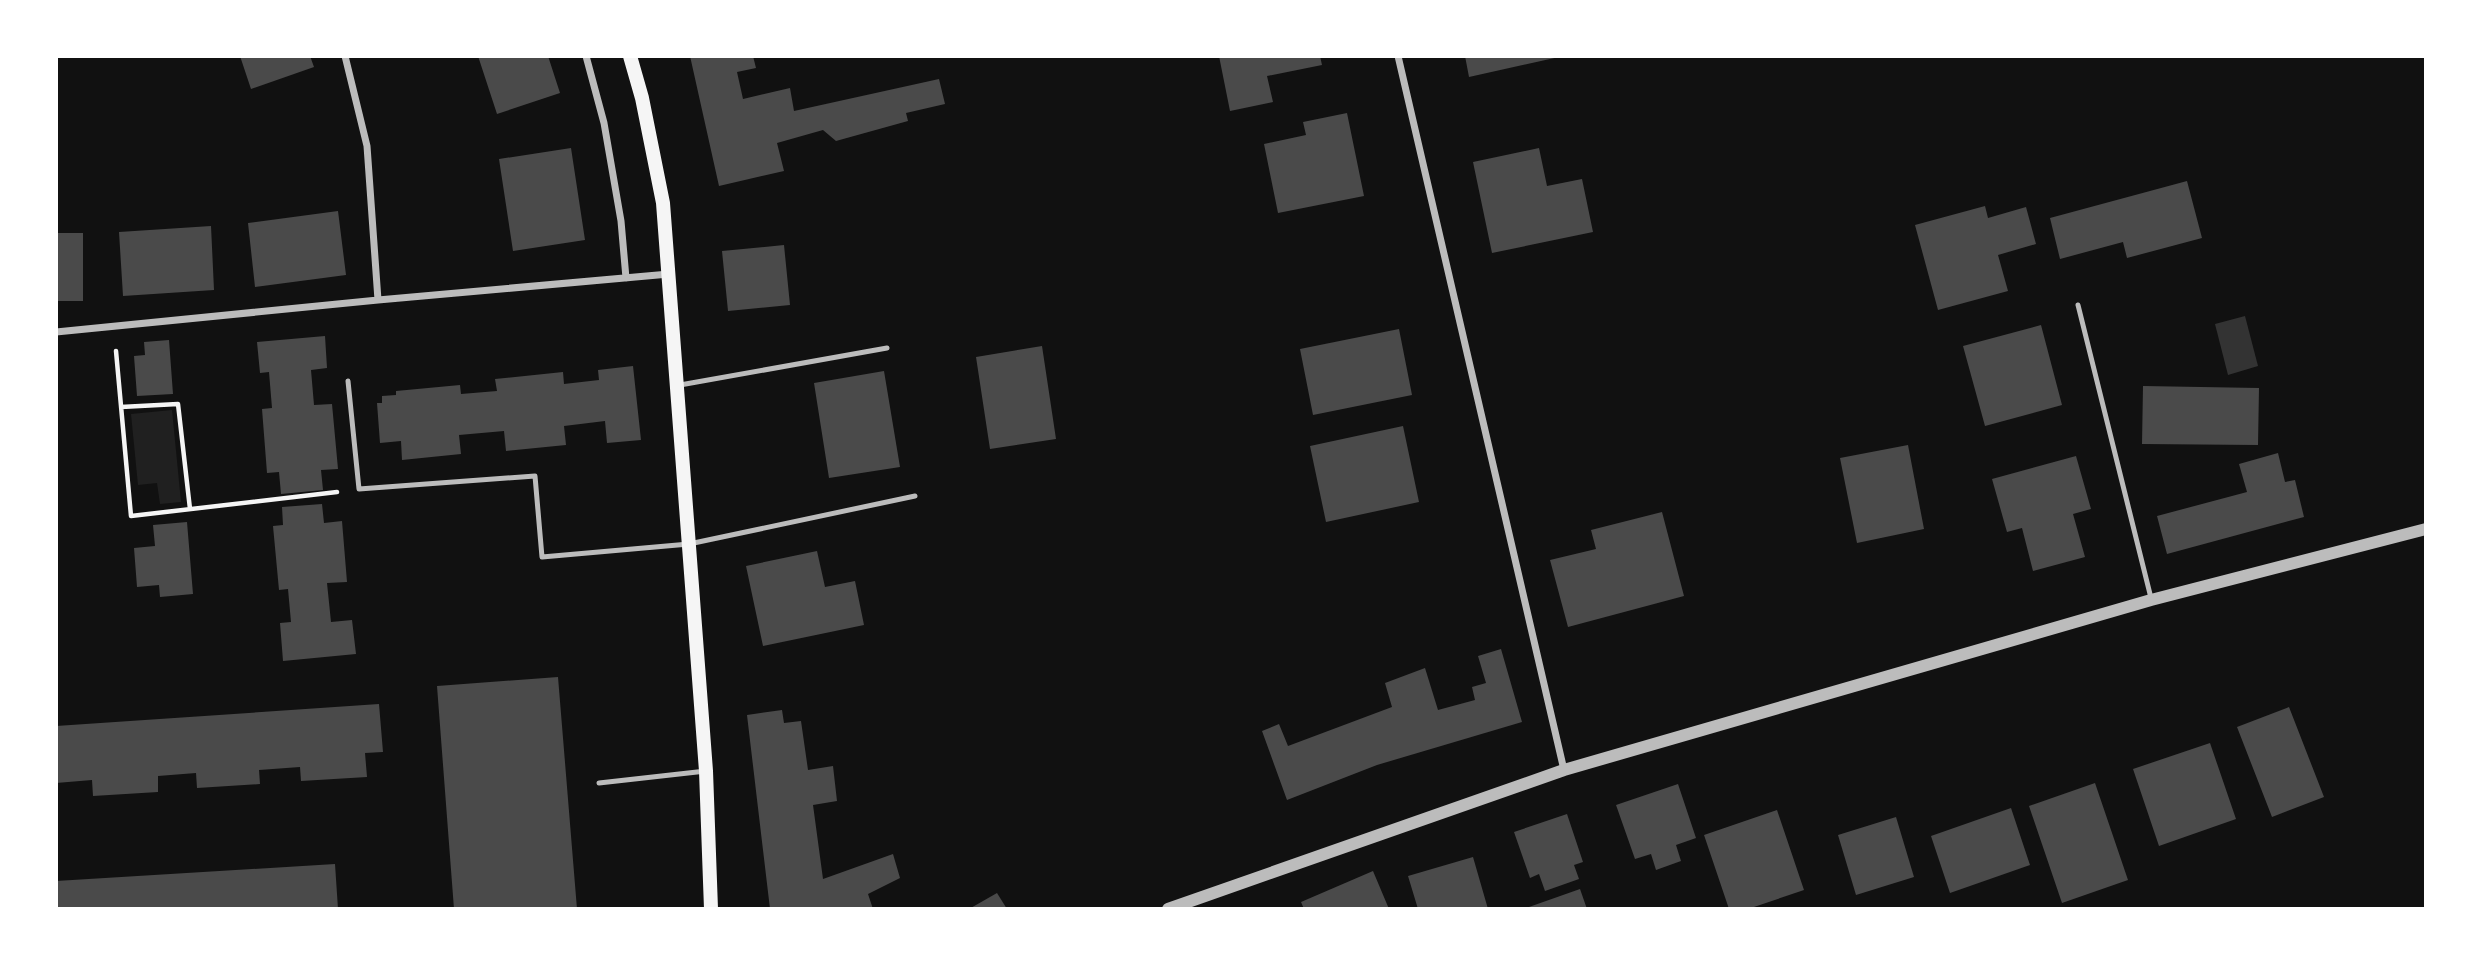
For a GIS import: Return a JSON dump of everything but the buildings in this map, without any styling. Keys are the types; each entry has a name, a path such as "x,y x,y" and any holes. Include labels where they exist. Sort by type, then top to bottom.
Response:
{"main road":[{"path":"630,56 642,98 663,203 706,771 711,909"}],"street":[{"path":"345,56 367,146 378,300"},
{"path":"586,56 604,124 621,221 626,278"},
{"path":"1398,56 1564,770"},
{"path":"56,332 669,274"},
{"path":"1174,908 1564,770 2151,600 2426,528"}],"lane":[{"path":"2078,305 2151,600"},
{"path":"677,385 887,348"},
{"path":"348,381 359,489 535,476 542,557 689,544 915,496"},
{"path":"598,783 706,771"}],"path":[{"path":"114,326 131,516 359,489"},
{"path":"121,407 178,404 190,509"}],"shaded area":[{"path":"2245,316 2258,366 2228,375 2215,324"},
{"path":"172,410 181,502 160,504 157,483 138,485 131,414"}]}
